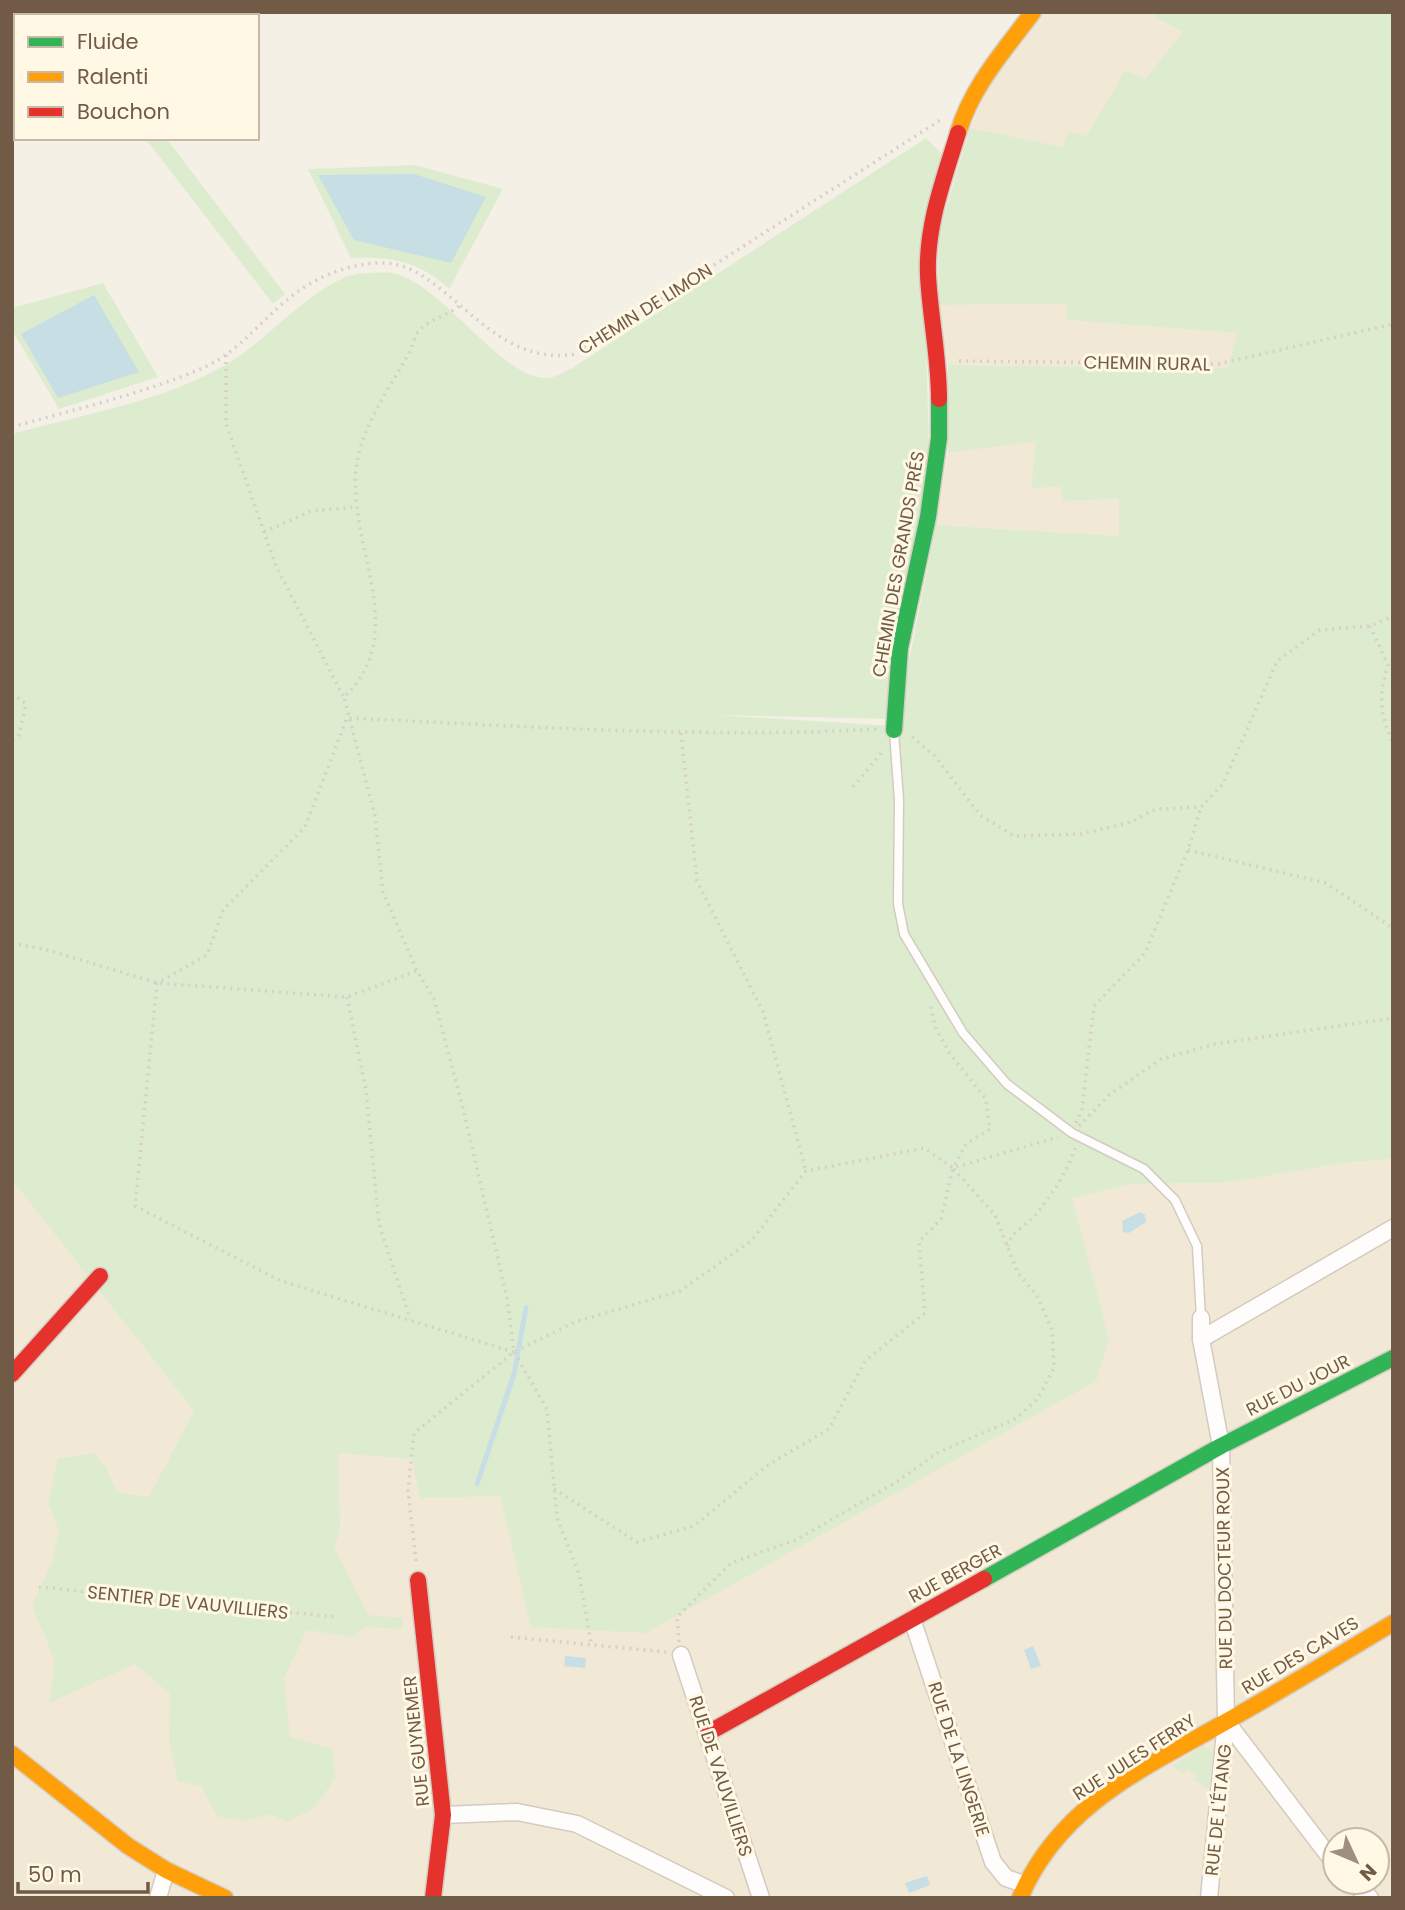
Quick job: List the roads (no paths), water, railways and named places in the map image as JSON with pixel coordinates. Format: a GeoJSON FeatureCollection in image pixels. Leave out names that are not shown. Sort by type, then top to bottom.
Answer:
{"type":"FeatureCollection","features":[{"type":"Feature","properties":{"kind":"street","name":"CHEMIN DES GRANDS PRÉS"},"geometry":{"type":"LineString","coordinates":[[894,732],[900,648],[935,477],[939,438],[939,361],[930,309],[928,246],[931,222],[966,106],[978,85],[1033,12]]}},
{"type":"Feature","properties":{"kind":"street"},"geometry":{"type":"LineString","coordinates":[[1201,1339],[1393,1228]]}},
{"type":"Feature","properties":{"kind":"street"},"geometry":{"type":"LineString","coordinates":[[12,1374],[100,1276]]}},
{"type":"Feature","properties":{"kind":"street","name":"RUE DU DOCTEUR ROUX"},"geometry":{"type":"LineString","coordinates":[[1201,1318],[1201,1339],[1221,1446],[1226,1721]]}},
{"type":"Feature","properties":{"kind":"street","name":"RUE DU JOUR"},"geometry":{"type":"LineString","coordinates":[[1221,1446],[1393,1358]]}},
{"type":"Feature","properties":{"kind":"street","name":"RUE BERGER"},"geometry":{"type":"LineString","coordinates":[[708,1733],[1221,1446]]}},
{"type":"Feature","properties":{"kind":"street","name":"RUE GUYNEMER"},"geometry":{"type":"LineString","coordinates":[[418,1580],[443,1815],[433,1898]]}},
{"type":"Feature","properties":{"kind":"street","name":"RUE DE LA LINGERIE"},"geometry":{"type":"LineString","coordinates":[[912,1619],[993,1862],[1006,1878],[1022,1891]]}},
{"type":"Feature","properties":{"kind":"street","name":"RUE DES CAVES"},"geometry":{"type":"LineString","coordinates":[[1226,1721],[1393,1623]]}},
{"type":"Feature","properties":{"kind":"street","name":"RUE DE VAUVILLIERS"},"geometry":{"type":"LineString","coordinates":[[681,1655],[761,1898]]}},
{"type":"Feature","properties":{"kind":"street"},"geometry":{"type":"LineString","coordinates":[[1226,1721],[1321,1846]]}},
{"type":"Feature","properties":{"kind":"street","name":"RUE JULES FERRY"},"geometry":{"type":"LineString","coordinates":[[1022,1891],[1041,1854],[1070,1823],[1099,1798],[1226,1721]]}},
{"type":"Feature","properties":{"kind":"street","name":"RUE DE L'ÉTANG"},"geometry":{"type":"LineString","coordinates":[[1209,1898],[1226,1721]]}},
{"type":"Feature","properties":{"kind":"street"},"geometry":{"type":"LineString","coordinates":[[12,1755],[119,1839],[166,1870],[225,1898]]}},
{"type":"Feature","properties":{"kind":"street"},"geometry":{"type":"LineString","coordinates":[[443,1815],[517,1812],[577,1824],[726,1898]]}},
{"type":"Feature","properties":{"kind":"street"},"geometry":{"type":"LineString","coordinates":[[158,1898],[166,1870]]}},
{"type":"Feature","properties":{"kind":"lane"},"geometry":{"type":"LineString","coordinates":[[894,732],[899,800],[898,904],[904,934],[963,1033],[1007,1084],[1072,1133],[1143,1169],[1175,1200],[1197,1246],[1201,1318]]}},
{"type":"Feature","properties":{"kind":"water"},"geometry":{"type":"Polygon","coordinates":[[[414,174],[486,197],[451,263],[354,240],[318,175],[414,174]]]}},
{"type":"Feature","properties":{"kind":"water"},"geometry":{"type":"Polygon","coordinates":[[[94,295],[139,372],[58,398],[21,334],[94,295]]]}},
{"type":"Feature","properties":{"kind":"water"},"geometry":{"type":"Polygon","coordinates":[[[1140,1212],[1145,1215],[1146,1222],[1129,1233],[1123,1232],[1122,1221],[1140,1212]]]}},
{"type":"Feature","properties":{"kind":"water"},"geometry":{"type":"Polygon","coordinates":[[[1033,1646],[1041,1666],[1031,1669],[1024,1650],[1033,1646]]]}},
{"type":"Feature","properties":{"kind":"water"},"geometry":{"type":"Polygon","coordinates":[[[565,1656],[586,1658],[585,1668],[564,1666],[565,1656]]]}},
{"type":"Feature","properties":{"kind":"water"},"geometry":{"type":"Polygon","coordinates":[[[927,1876],[930,1885],[909,1893],[905,1883],[927,1876]]]}},
{"type":"Feature","properties":{"kind":"waterway"},"geometry":{"type":"LineString","coordinates":[[477,1484],[514,1374],[526,1308]]}}]}
